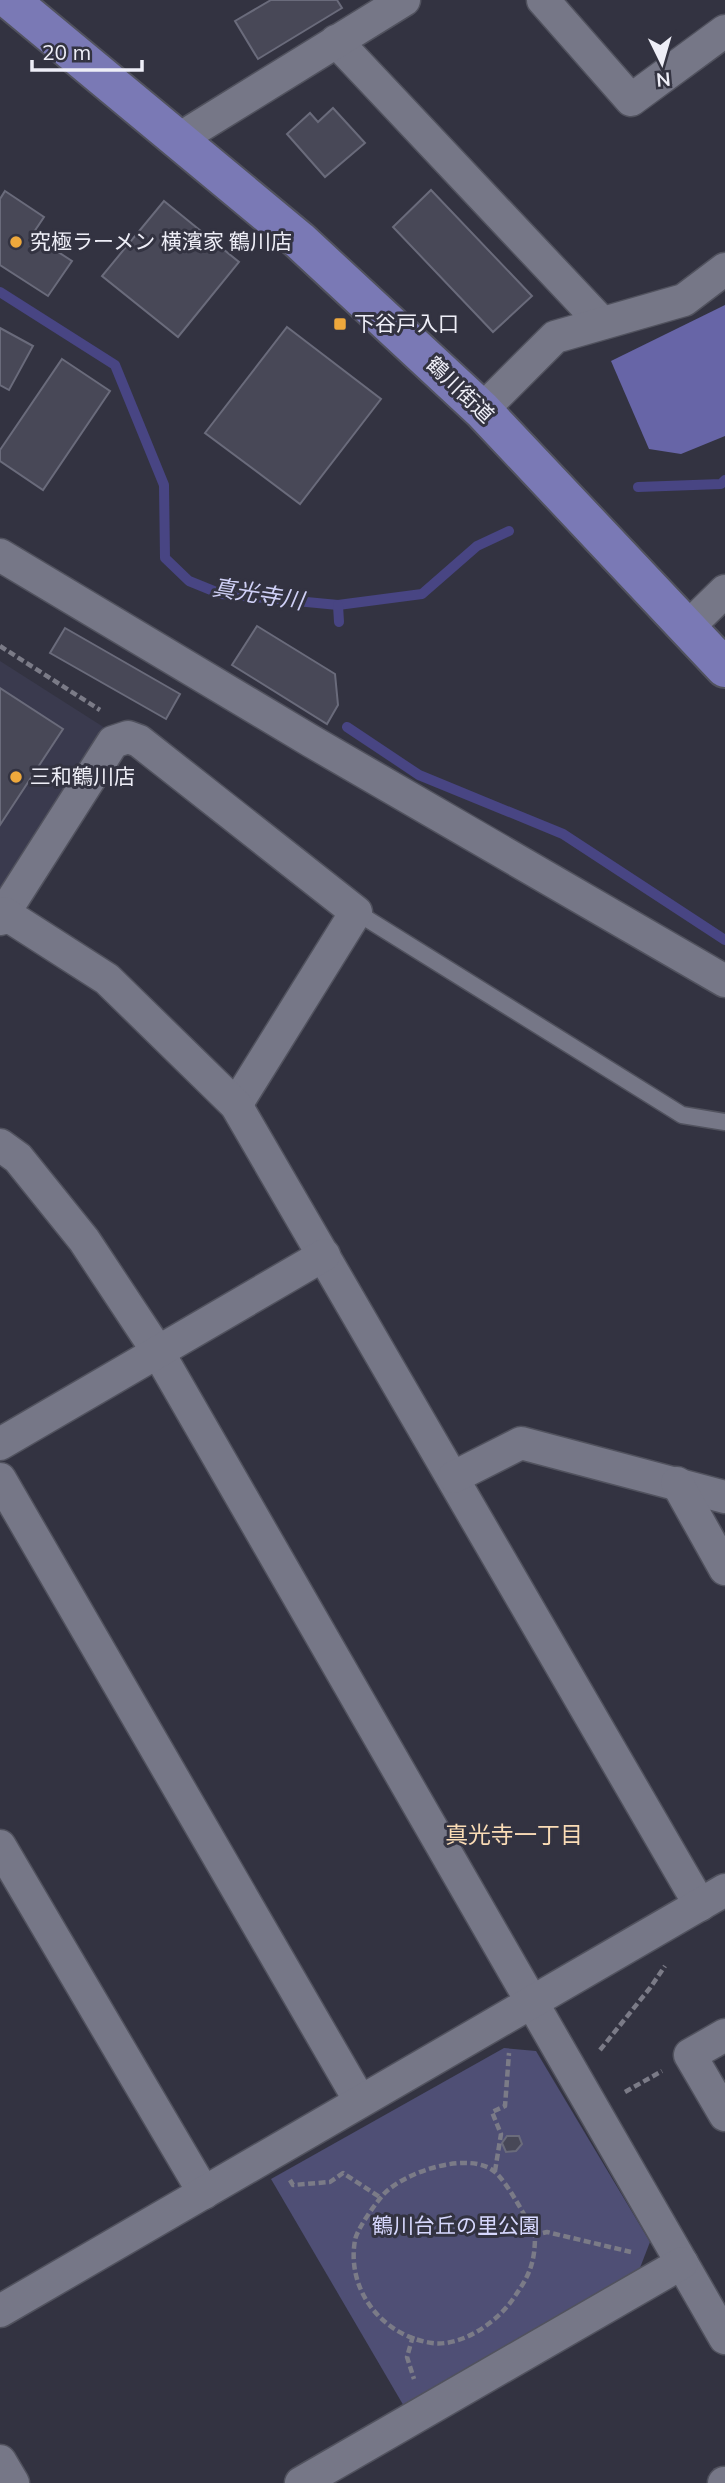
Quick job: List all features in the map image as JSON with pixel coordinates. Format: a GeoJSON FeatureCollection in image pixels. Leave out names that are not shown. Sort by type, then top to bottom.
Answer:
{"type":"FeatureCollection","features":[{"type":"Feature","properties":{"kind":"main road","name":"鶴川街道"},"geometry":{"type":"LineString","coordinates":[[10,0],[299,240],[482,410],[725,668]]}},
{"type":"Feature","properties":{"kind":"street"},"geometry":{"type":"LineString","coordinates":[[179,139],[404,0]]}},
{"type":"Feature","properties":{"kind":"street"},"geometry":{"type":"LineString","coordinates":[[543,0],[631,100],[725,31]]}},
{"type":"Feature","properties":{"kind":"street"},"geometry":{"type":"LineString","coordinates":[[336,41],[602,323]]}},
{"type":"Feature","properties":{"kind":"street"},"geometry":{"type":"LineString","coordinates":[[482,410],[555,337],[684,300],[725,269]]}},
{"type":"Feature","properties":{"kind":"street"},"geometry":{"type":"LineString","coordinates":[[0,555],[312,741],[725,981]]}},
{"type":"Feature","properties":{"kind":"street"},"geometry":{"type":"LineString","coordinates":[[687,628],[725,591]]}},
{"type":"Feature","properties":{"kind":"street"},"geometry":{"type":"LineString","coordinates":[[0,2311],[713,1897],[454,1477],[236,1105],[107,979],[2,916],[113,742],[128,737],[139,741],[356,912],[236,1105]]}},
{"type":"Feature","properties":{"kind":"street"},"geometry":{"type":"LineString","coordinates":[[0,1145],[18,1158],[84,1240],[158,1352],[532,2002],[670,2270],[725,2338]]}},
{"type":"Feature","properties":{"kind":"street"},"geometry":{"type":"LineString","coordinates":[[0,1444],[324,1255]]}},
{"type":"Feature","properties":{"kind":"street"},"geometry":{"type":"LineString","coordinates":[[454,1477],[521,1443],[725,1497]]}},
{"type":"Feature","properties":{"kind":"street"},"geometry":{"type":"LineString","coordinates":[[0,1479],[360,2101]]}},
{"type":"Feature","properties":{"kind":"street"},"geometry":{"type":"LineString","coordinates":[[677,1483],[725,1569]]}},
{"type":"Feature","properties":{"kind":"street"},"geometry":{"type":"LineString","coordinates":[[0,1846],[204,2193]]}},
{"type":"Feature","properties":{"kind":"street"},"geometry":{"type":"LineString","coordinates":[[725,2035],[690,2055],[725,2115]]}},
{"type":"Feature","properties":{"kind":"street"},"geometry":{"type":"LineString","coordinates":[[301,2483],[670,2270]]}},
{"type":"Feature","properties":{"kind":"street"},"geometry":{"type":"LineString","coordinates":[[0,2461],[13,2483]]}},
{"type":"Feature","properties":{"kind":"lane"},"geometry":{"type":"LineString","coordinates":[[356,912],[682,1115],[725,1122]]}},
{"type":"Feature","properties":{"kind":"path"},"geometry":{"type":"LineString","coordinates":[[0,646],[118,722],[128,737]]}},
{"type":"Feature","properties":{"kind":"path"},"geometry":{"type":"LineString","coordinates":[[600,2050],[650,1988]]}},
{"type":"Feature","properties":{"kind":"path"},"geometry":{"type":"LineString","coordinates":[[594,2039],[607,2061]]}},
{"type":"Feature","properties":{"kind":"path"},"geometry":{"type":"LineString","coordinates":[[495,2171],[501,2134],[492,2112],[505,2106],[509,2051],[519,2046]]}},
{"type":"Feature","properties":{"kind":"path"},"geometry":{"type":"LineString","coordinates":[[619,2082],[625,2093],[690,2055]]}},
{"type":"Feature","properties":{"kind":"path"},"geometry":{"type":"LineString","coordinates":[[272,2153],[293,2185],[330,2182],[343,2173],[381,2198]]}},
{"type":"Feature","properties":{"kind":"path"},"geometry":{"type":"LineString","coordinates":[[473,2164],[495,2171],[535,2235],[535,2253],[529,2276],[507,2307],[483,2328],[459,2339],[434,2343],[390,2327],[373,2312],[359,2288],[355,2263],[355,2238],[381,2198],[403,2179],[439,2165],[473,2164]]}},
{"type":"Feature","properties":{"kind":"path"},"geometry":{"type":"LineString","coordinates":[[535,2235],[547,2232],[644,2255],[670,2270]]}},
{"type":"Feature","properties":{"kind":"path"},"geometry":{"type":"LineString","coordinates":[[413,2336],[407,2357],[412,2377],[431,2408]]}},
{"type":"Feature","properties":{"kind":"shaded area"},"geometry":{"type":"Polygon","coordinates":[[[725,305],[725,436],[681,454],[649,449],[611,361],[725,305]]]}},
{"type":"Feature","properties":{"kind":"shaded area"},"geometry":{"type":"Polygon","coordinates":[[[0,661],[105,728],[0,889],[0,661]]]}},
{"type":"Feature","properties":{"kind":"green space","name":"鶴川台丘の里公園"},"geometry":{"type":"Polygon","coordinates":[[[504,2048],[536,2051],[650,2242],[638,2273],[405,2408],[271,2179],[504,2048]]]}},
{"type":"Feature","properties":{"kind":"building"},"geometry":{"type":"Polygon","coordinates":[[[271,0],[337,0],[342,8],[258,59],[235,21],[271,0]]]}},
{"type":"Feature","properties":{"kind":"building"},"geometry":{"type":"Polygon","coordinates":[[[333,108],[365,143],[325,177],[287,134],[310,113],[318,122],[333,108]]]}},
{"type":"Feature","properties":{"kind":"building"},"geometry":{"type":"Polygon","coordinates":[[[431,190],[532,296],[493,332],[393,227],[431,190]]]}},
{"type":"Feature","properties":{"kind":"building"},"geometry":{"type":"Polygon","coordinates":[[[5,191],[44,217],[32,235],[72,261],[48,296],[0,265],[0,199],[5,191]]]}},
{"type":"Feature","properties":{"kind":"building"},"geometry":{"type":"Polygon","coordinates":[[[164,201],[239,262],[178,337],[102,276],[164,201]]]}},
{"type":"Feature","properties":{"kind":"building"},"geometry":{"type":"Polygon","coordinates":[[[287,327],[381,399],[300,504],[205,433],[287,327]]]}},
{"type":"Feature","properties":{"kind":"building"},"geometry":{"type":"Polygon","coordinates":[[[0,328],[33,346],[9,390],[0,385],[0,328]]]}},
{"type":"Feature","properties":{"kind":"building"},"geometry":{"type":"Polygon","coordinates":[[[62,359],[110,391],[43,490],[0,461],[0,450],[62,359]]]}},
{"type":"Feature","properties":{"kind":"building"},"geometry":{"type":"Polygon","coordinates":[[[257,626],[335,674],[338,705],[327,724],[232,665],[257,626]]]}},
{"type":"Feature","properties":{"kind":"building"},"geometry":{"type":"Polygon","coordinates":[[[65,628],[180,694],[166,719],[50,653],[65,628]]]}},
{"type":"Feature","properties":{"kind":"building","name":"三和鶴川店"},"geometry":{"type":"Polygon","coordinates":[[[0,688],[63,729],[0,825],[0,688]]]}},
{"type":"Feature","properties":{"kind":"building"},"geometry":{"type":"Polygon","coordinates":[[[507,2136],[519,2136],[522,2144],[516,2151],[506,2152],[502,2143],[507,2136]]]}},
{"type":"Feature","properties":{"kind":"waterway","name":"真光寺川"},"geometry":{"type":"LineString","coordinates":[[0,292],[115,365],[164,485],[165,558],[189,581],[221,594],[338,605],[422,594],[477,546],[509,531]]}},
{"type":"Feature","properties":{"kind":"waterway","name":"真光寺川"},"geometry":{"type":"LineString","coordinates":[[638,487],[721,484],[725,480]]}},
{"type":"Feature","properties":{"kind":"waterway"},"geometry":{"type":"LineString","coordinates":[[338,605],[339,622]]}},
{"type":"Feature","properties":{"kind":"waterway"},"geometry":{"type":"LineString","coordinates":[[347,727],[419,775],[563,834],[725,940]]}},
{"type":"Feature","properties":{"kind":"place","name":"究極ラーメン 横濱家 鶴川店"},"geometry":{"type":"Point","coordinates":[16,242]}},
{"type":"Feature","properties":{"kind":"place","name":"下谷戸入口"},"geometry":{"type":"Point","coordinates":[340,324]}},
{"type":"Feature","properties":{"kind":"place","name":"三和鶴川店"},"geometry":{"type":"Point","coordinates":[16,777]}},
{"type":"Feature","properties":{"kind":"district","name":"真光寺一丁目"},"geometry":{"type":"Point","coordinates":[514,1835]}}]}
